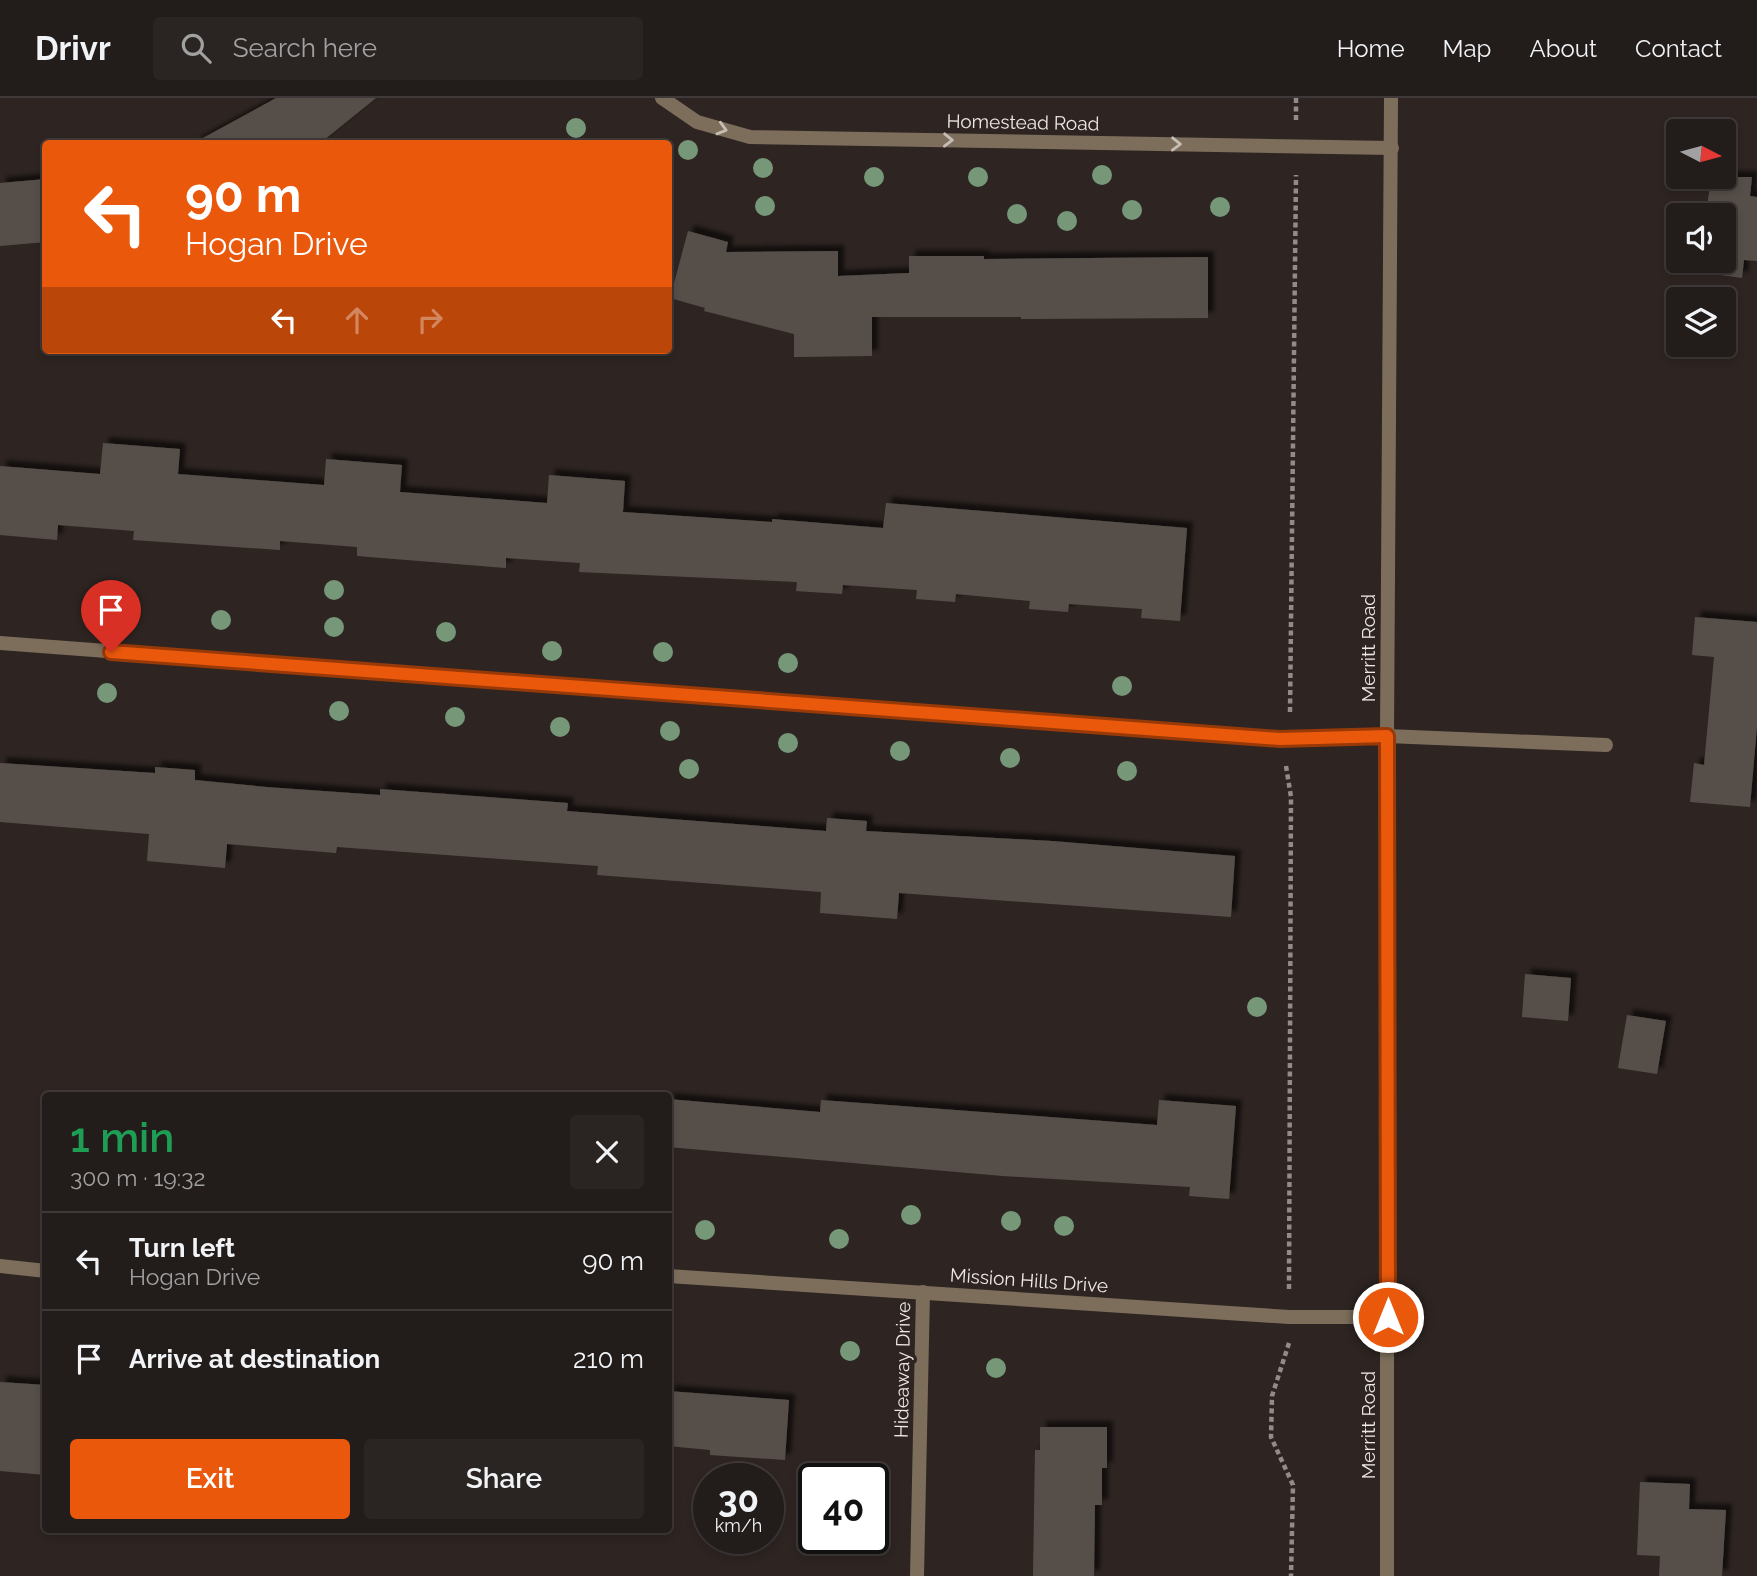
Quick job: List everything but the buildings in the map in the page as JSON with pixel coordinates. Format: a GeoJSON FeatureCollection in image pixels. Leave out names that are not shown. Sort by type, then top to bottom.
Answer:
{"type":"FeatureCollection","features":[{"type":"Feature","properties":{"kind":"street","name":"Homestead Road"},"geometry":{"type":"LineString","coordinates":[[662,98],[697,121],[750,137],[1392,148]]}},
{"type":"Feature","properties":{"kind":"street","name":"Merritt Road"},"geometry":{"type":"LineString","coordinates":[[1387,1576],[1387,736],[1391,98]]}},
{"type":"Feature","properties":{"kind":"street"},"geometry":{"type":"LineString","coordinates":[[0,643],[1280,739],[1387,736],[1606,745]]}},
{"type":"Feature","properties":{"kind":"street"},"geometry":{"type":"LineString","coordinates":[[0,1266],[42,1271]]}},
{"type":"Feature","properties":{"kind":"street","name":"Mission Hills Drive"},"geometry":{"type":"LineString","coordinates":[[672,1276],[1289,1317],[1388,1317]]}},
{"type":"Feature","properties":{"kind":"street","name":"Hideaway Drive"},"geometry":{"type":"LineString","coordinates":[[917,1576],[923,1292]]}},
{"type":"Feature","properties":{"kind":"path"},"geometry":{"type":"LineString","coordinates":[[1290,710],[1296,170]]}},
{"type":"Feature","properties":{"kind":"path"},"geometry":{"type":"LineString","coordinates":[[1286,773],[1291,797],[1289,1287]]}},
{"type":"Feature","properties":{"kind":"path"},"geometry":{"type":"LineString","coordinates":[[1289,1348],[1272,1396],[1271,1437],[1293,1485],[1292,1576]]}},
{"type":"Feature","properties":{"kind":"route"},"geometry":{"type":"LineString","coordinates":[[111,652],[1289,740],[1387,736],[1388,1317]]}}]}
